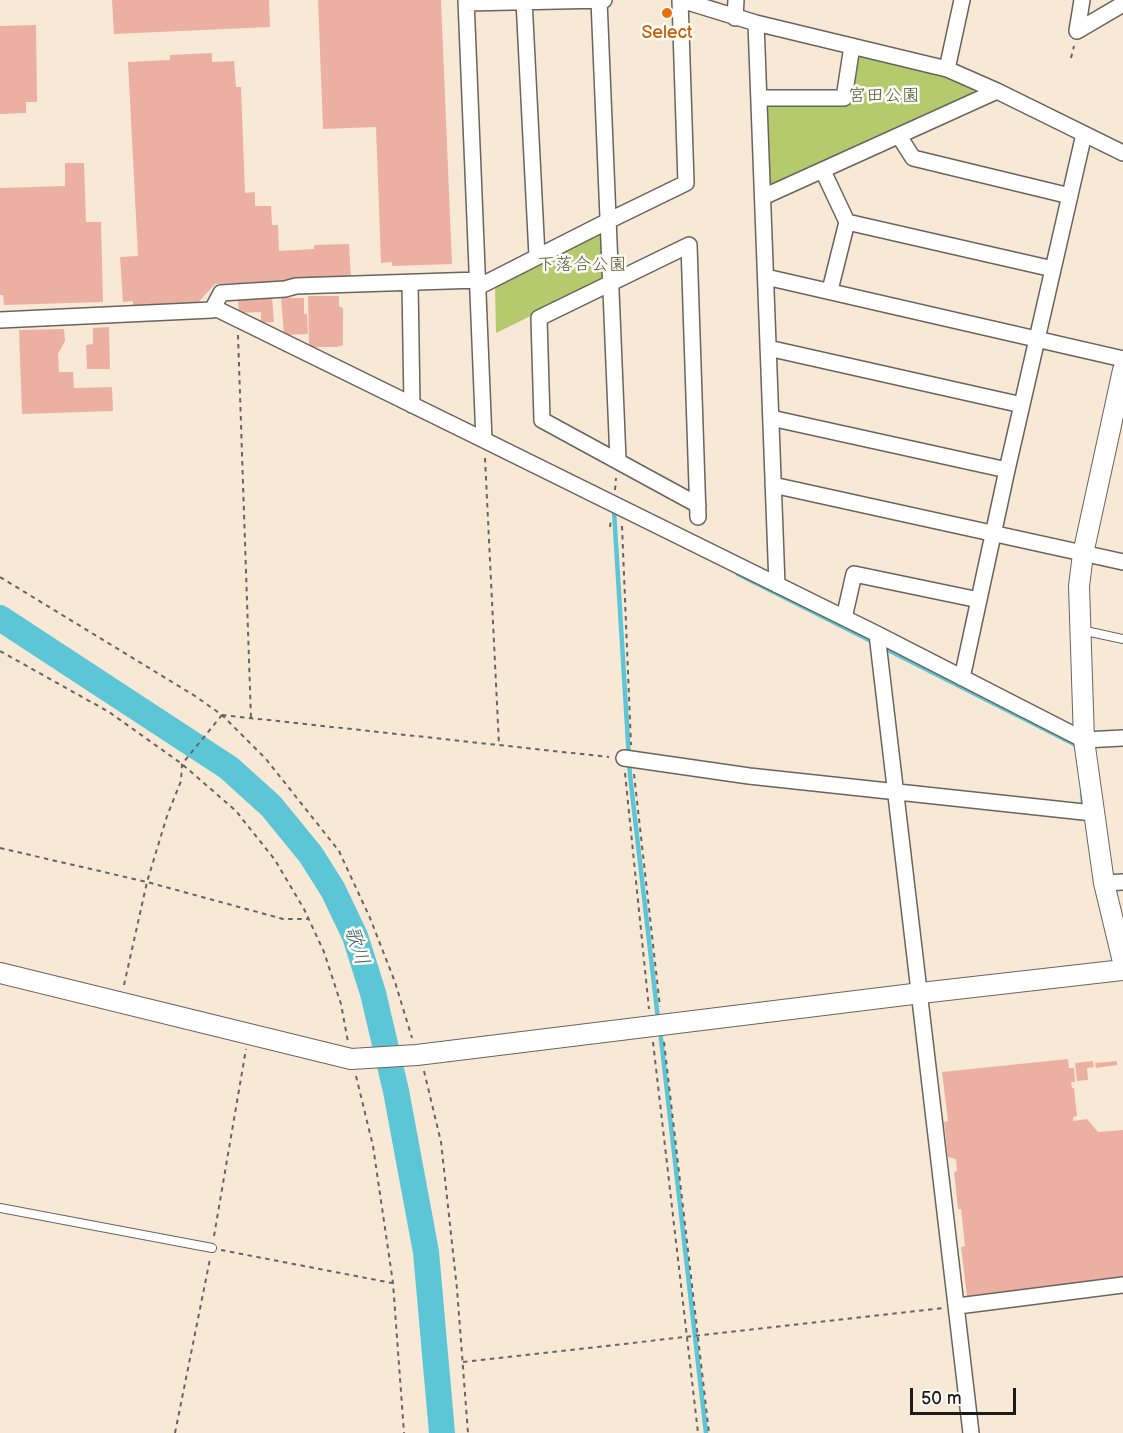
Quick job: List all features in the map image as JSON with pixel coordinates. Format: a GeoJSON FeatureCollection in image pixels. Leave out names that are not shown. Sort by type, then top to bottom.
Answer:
{"type":"FeatureCollection","features":[{"type":"Feature","properties":{"kind":"street"},"geometry":{"type":"LineString","coordinates":[[484,440],[466,1],[601,0],[618,460]]}},
{"type":"Feature","properties":{"kind":"street"},"geometry":{"type":"LineString","coordinates":[[212,310],[221,293],[285,289],[296,286],[478,284],[686,183],[681,0],[735,18],[947,69],[1123,153]]}},
{"type":"Feature","properties":{"kind":"street"},"geometry":{"type":"LineString","coordinates":[[735,18],[736,0]]}},
{"type":"Feature","properties":{"kind":"street"},"geometry":{"type":"LineString","coordinates":[[947,69],[962,0]]}},
{"type":"Feature","properties":{"kind":"street"},"geometry":{"type":"LineString","coordinates":[[1082,0],[1077,31],[1123,4]]}},
{"type":"Feature","properties":{"kind":"street"},"geometry":{"type":"LineString","coordinates":[[524,1],[537,256]]}},
{"type":"Feature","properties":{"kind":"street"},"geometry":{"type":"LineString","coordinates":[[756,23],[777,585]]}},
{"type":"Feature","properties":{"kind":"street"},"geometry":{"type":"LineString","coordinates":[[760,98],[844,98],[852,46]]}},
{"type":"Feature","properties":{"kind":"street"},"geometry":{"type":"LineString","coordinates":[[763,197],[997,91]]}},
{"type":"Feature","properties":{"kind":"street"},"geometry":{"type":"LineString","coordinates":[[962,678],[1006,470],[1084,134]]}},
{"type":"Feature","properties":{"kind":"street"},"geometry":{"type":"LineString","coordinates":[[898,136],[913,158],[1070,196]]}},
{"type":"Feature","properties":{"kind":"street"},"geometry":{"type":"LineString","coordinates":[[823,171],[847,222],[830,290]]}},
{"type":"Feature","properties":{"kind":"street"},"geometry":{"type":"LineString","coordinates":[[847,222],[1053,269]]}},
{"type":"Feature","properties":{"kind":"street"},"geometry":{"type":"LineString","coordinates":[[689,245],[698,511],[618,460],[542,420],[539,318],[611,281],[689,245]]}},
{"type":"Feature","properties":{"kind":"street"},"geometry":{"type":"LineString","coordinates":[[766,277],[1123,359]]}},
{"type":"Feature","properties":{"kind":"street"},"geometry":{"type":"LineString","coordinates":[[410,283],[412,405]]}},
{"type":"Feature","properties":{"kind":"street"},"geometry":{"type":"LineString","coordinates":[[0,320],[217,309],[878,634],[1084,740],[1123,738]]}},
{"type":"Feature","properties":{"kind":"street"},"geometry":{"type":"LineString","coordinates":[[768,348],[1022,405]]}},
{"type":"Feature","properties":{"kind":"street"},"geometry":{"type":"LineString","coordinates":[[1123,370],[1119,407],[1083,554],[1079,586],[1084,740],[1094,813],[1114,883],[1123,962]]}},
{"type":"Feature","properties":{"kind":"street"},"geometry":{"type":"LineString","coordinates":[[771,418],[1006,470]]}},
{"type":"Feature","properties":{"kind":"street"},"geometry":{"type":"LineString","coordinates":[[773,485],[1123,562]]}},
{"type":"Feature","properties":{"kind":"street"},"geometry":{"type":"LineString","coordinates":[[844,618],[854,574],[979,600]]}},
{"type":"Feature","properties":{"kind":"street"},"geometry":{"type":"LineString","coordinates":[[878,634],[971,1433]]}},
{"type":"Feature","properties":{"kind":"street"},"geometry":{"type":"LineString","coordinates":[[628,759],[749,776],[1094,813]]}},
{"type":"Feature","properties":{"kind":"street"},"geometry":{"type":"LineString","coordinates":[[0,973],[355,1059],[412,1055],[1123,970]]}},
{"type":"Feature","properties":{"kind":"street"},"geometry":{"type":"LineString","coordinates":[[958,1306],[1123,1285]]}},
{"type":"Feature","properties":{"kind":"lane"},"geometry":{"type":"LineString","coordinates":[[1080,630],[1123,639]]}},
{"type":"Feature","properties":{"kind":"lane"},"geometry":{"type":"LineString","coordinates":[[0,1208],[212,1248]]}},
{"type":"Feature","properties":{"kind":"path"},"geometry":{"type":"LineString","coordinates":[[238,320],[251,719]]}},
{"type":"Feature","properties":{"kind":"path"},"geometry":{"type":"LineString","coordinates":[[484,440],[499,745]]}},
{"type":"Feature","properties":{"kind":"path"},"geometry":{"type":"LineString","coordinates":[[618,460],[628,759],[698,1433]]}},
{"type":"Feature","properties":{"kind":"path"},"geometry":{"type":"LineString","coordinates":[[0,577],[195,696],[222,715],[266,759],[339,851],[370,918],[395,982],[412,1055],[423,1069],[441,1142],[457,1288],[468,1433]]}},
{"type":"Feature","properties":{"kind":"path"},"geometry":{"type":"LineString","coordinates":[[0,651],[109,712],[182,764],[236,811],[275,860],[309,920],[324,952],[341,1004],[373,1146],[393,1283],[404,1433]]}},
{"type":"Feature","properties":{"kind":"path"},"geometry":{"type":"LineString","coordinates":[[222,715],[628,759]]}},
{"type":"Feature","properties":{"kind":"path"},"geometry":{"type":"LineString","coordinates":[[120,1003],[147,882],[167,816],[181,781],[182,764],[222,715]]}},
{"type":"Feature","properties":{"kind":"path"},"geometry":{"type":"LineString","coordinates":[[628,759],[656,1025],[709,1433]]}},
{"type":"Feature","properties":{"kind":"path"},"geometry":{"type":"LineString","coordinates":[[0,848],[147,882],[283,920],[309,920]]}},
{"type":"Feature","properties":{"kind":"path"},"geometry":{"type":"LineString","coordinates":[[174,1433],[212,1248],[248,1034]]}},
{"type":"Feature","properties":{"kind":"path"},"geometry":{"type":"LineString","coordinates":[[212,1248],[393,1283]]}},
{"type":"Feature","properties":{"kind":"path"},"geometry":{"type":"LineString","coordinates":[[463,1362],[958,1306]]}},
{"type":"Feature","properties":{"kind":"green space","name":"宮田公園"},"geometry":{"type":"Polygon","coordinates":[[[855,51],[944,72],[973,85],[973,93],[774,188],[767,183],[763,104],[846,101],[855,51]]]}},
{"type":"Feature","properties":{"kind":"green space","name":"下落合公園"},"geometry":{"type":"Polygon","coordinates":[[[602,229],[606,279],[496,333],[495,285],[602,229]]]}},
{"type":"Feature","properties":{"kind":"building"},"geometry":{"type":"Polygon","coordinates":[[[112,0],[269,0],[270,27],[114,34],[112,0]]]}},
{"type":"Feature","properties":{"kind":"building"},"geometry":{"type":"Polygon","coordinates":[[[318,0],[441,0],[452,264],[392,266],[392,262],[381,263],[376,127],[323,129],[318,0]]]}},
{"type":"Feature","properties":{"kind":"building"},"geometry":{"type":"Polygon","coordinates":[[[36,25],[37,102],[26,102],[26,113],[0,114],[0,26],[36,25]]]}},
{"type":"Feature","properties":{"kind":"building"},"geometry":{"type":"Polygon","coordinates":[[[212,53],[212,62],[234,61],[236,87],[241,87],[245,193],[255,192],[255,206],[271,206],[272,225],[278,225],[279,251],[314,249],[314,245],[349,244],[351,279],[215,284],[195,306],[133,309],[133,301],[123,302],[120,257],[138,256],[128,62],[170,60],[170,55],[212,53]]]}},
{"type":"Feature","properties":{"kind":"building"},"geometry":{"type":"Polygon","coordinates":[[[65,163],[84,163],[86,222],[101,222],[103,302],[4,305],[3,295],[0,295],[0,188],[65,186],[65,163]]]}},
{"type":"Feature","properties":{"kind":"building"},"geometry":{"type":"Polygon","coordinates":[[[308,296],[339,296],[339,306],[343,308],[343,345],[309,347],[308,296]]]}},
{"type":"Feature","properties":{"kind":"building"},"geometry":{"type":"Polygon","coordinates":[[[272,297],[274,322],[261,323],[261,312],[239,313],[238,299],[272,297]]]}},
{"type":"Feature","properties":{"kind":"building"},"geometry":{"type":"Polygon","coordinates":[[[281,298],[304,298],[308,334],[284,335],[281,298]]]}},
{"type":"Feature","properties":{"kind":"building"},"geometry":{"type":"Polygon","coordinates":[[[109,327],[110,369],[87,369],[86,345],[93,344],[93,328],[109,327]]]}},
{"type":"Feature","properties":{"kind":"building"},"geometry":{"type":"Polygon","coordinates":[[[64,329],[65,341],[58,354],[59,372],[73,372],[74,388],[112,387],[113,411],[22,414],[19,330],[64,329]]]}},
{"type":"Feature","properties":{"kind":"building"},"geometry":{"type":"Polygon","coordinates":[[[1068,1059],[1069,1068],[1074,1068],[1075,1082],[1071,1082],[1074,1088],[1077,1116],[1073,1117],[1073,1121],[1087,1119],[1098,1132],[1123,1130],[1123,1277],[967,1296],[961,1247],[965,1246],[954,1172],[957,1171],[956,1159],[948,1157],[944,1122],[948,1121],[942,1072],[1068,1059]]]}},
{"type":"Feature","properties":{"kind":"building"},"geometry":{"type":"Polygon","coordinates":[[[1093,1061],[1094,1067],[1087,1068],[1088,1080],[1077,1081],[1075,1063],[1093,1061]]]}},
{"type":"Feature","properties":{"kind":"building"},"geometry":{"type":"Polygon","coordinates":[[[1117,1061],[1117,1065],[1096,1068],[1095,1063],[1117,1061]]]}},
{"type":"Feature","properties":{"kind":"waterway"},"geometry":{"type":"LineString","coordinates":[[614,511],[630,775],[658,1019]]}},
{"type":"Feature","properties":{"kind":"waterway"},"geometry":{"type":"LineString","coordinates":[[738,574],[875,643]]}},
{"type":"Feature","properties":{"kind":"waterway","name":"歌川"},"geometry":{"type":"LineString","coordinates":[[0,618],[229,768],[271,806],[311,855],[333,890],[355,936],[373,993],[396,1091],[426,1252],[442,1433]]}},
{"type":"Feature","properties":{"kind":"waterway"},"geometry":{"type":"LineString","coordinates":[[882,647],[1076,745],[1076,748]]}},
{"type":"Feature","properties":{"kind":"waterway"},"geometry":{"type":"LineString","coordinates":[[1082,792],[1083,804]]}},
{"type":"Feature","properties":{"kind":"waterway"},"geometry":{"type":"LineString","coordinates":[[660,1030],[706,1433]]}},
{"type":"Feature","properties":{"kind":"place","name":"Select"},"geometry":{"type":"Point","coordinates":[667,13]}}]}
